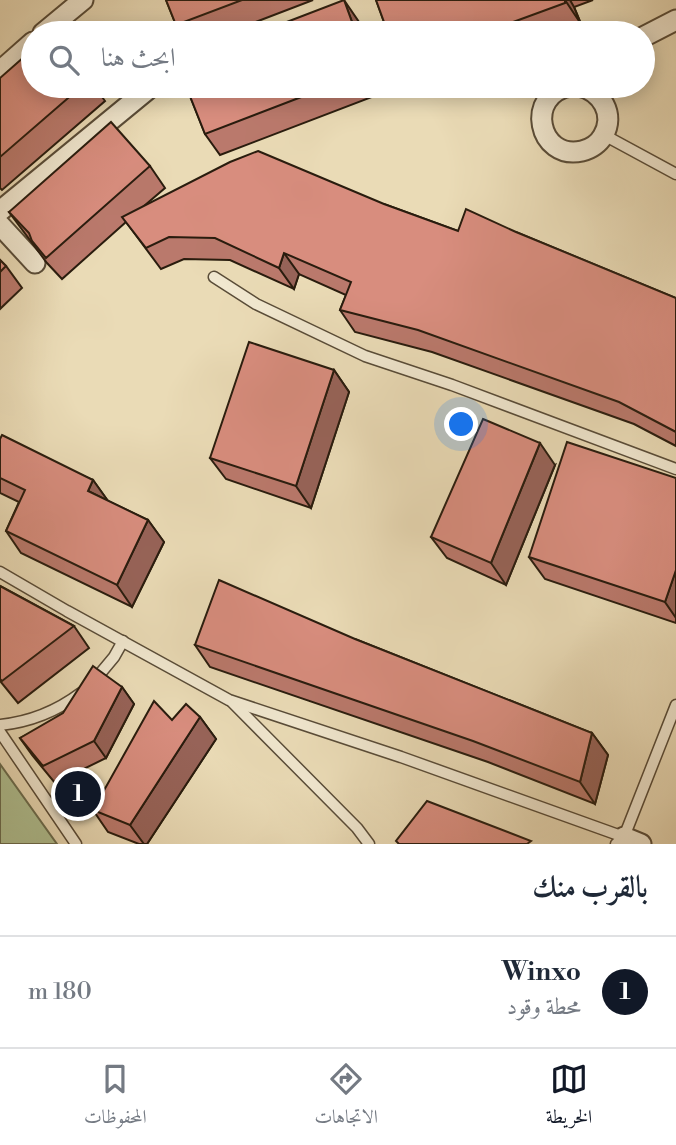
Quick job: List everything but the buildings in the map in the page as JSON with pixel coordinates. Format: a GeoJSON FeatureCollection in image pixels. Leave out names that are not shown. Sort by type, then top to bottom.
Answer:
{"type":"FeatureCollection","features":[{"type":"Feature","properties":{"kind":"street"},"geometry":{"type":"LineString","coordinates":[[58,21],[83,0]]}},
{"type":"Feature","properties":{"kind":"street"},"geometry":{"type":"LineString","coordinates":[[655,31],[676,20]]}},
{"type":"Feature","properties":{"kind":"street"},"geometry":{"type":"LineString","coordinates":[[0,71],[21,53]]}},
{"type":"Feature","properties":{"kind":"street"},"geometry":{"type":"LineString","coordinates":[[0,211],[137,98]]}},
{"type":"Feature","properties":{"kind":"street"},"geometry":{"type":"LineString","coordinates":[[549,98],[541,121],[547,139],[563,150],[581,152],[590,149],[604,135],[608,117],[600,98]]}},
{"type":"Feature","properties":{"kind":"street"},"geometry":{"type":"LineString","coordinates":[[0,225],[35,263]]}},
{"type":"Feature","properties":{"kind":"lane"},"geometry":{"type":"LineString","coordinates":[[604,135],[676,174]]}},
{"type":"Feature","properties":{"kind":"lane"},"geometry":{"type":"LineString","coordinates":[[214,277],[256,304],[365,356],[452,385],[676,469]]}},
{"type":"Feature","properties":{"kind":"lane"},"geometry":{"type":"LineString","coordinates":[[0,572],[229,700],[401,757],[627,842],[676,705]]}},
{"type":"Feature","properties":{"kind":"lane"},"geometry":{"type":"LineString","coordinates":[[0,725],[47,713],[78,695],[103,671],[122,641]]}},
{"type":"Feature","properties":{"kind":"lane"},"geometry":{"type":"LineString","coordinates":[[229,700],[358,828],[369,844]]}},
{"type":"Feature","properties":{"kind":"lane"},"geometry":{"type":"LineString","coordinates":[[0,732],[76,844]]}},
{"type":"Feature","properties":{"kind":"green space"},"geometry":{"type":"Polygon","coordinates":[[[0,764],[57,844],[0,844],[0,764]]]}},
{"type":"Feature","properties":{"kind":"place","name":"Winxo"},"geometry":{"type":"Point","coordinates":[78,794]}}]}
